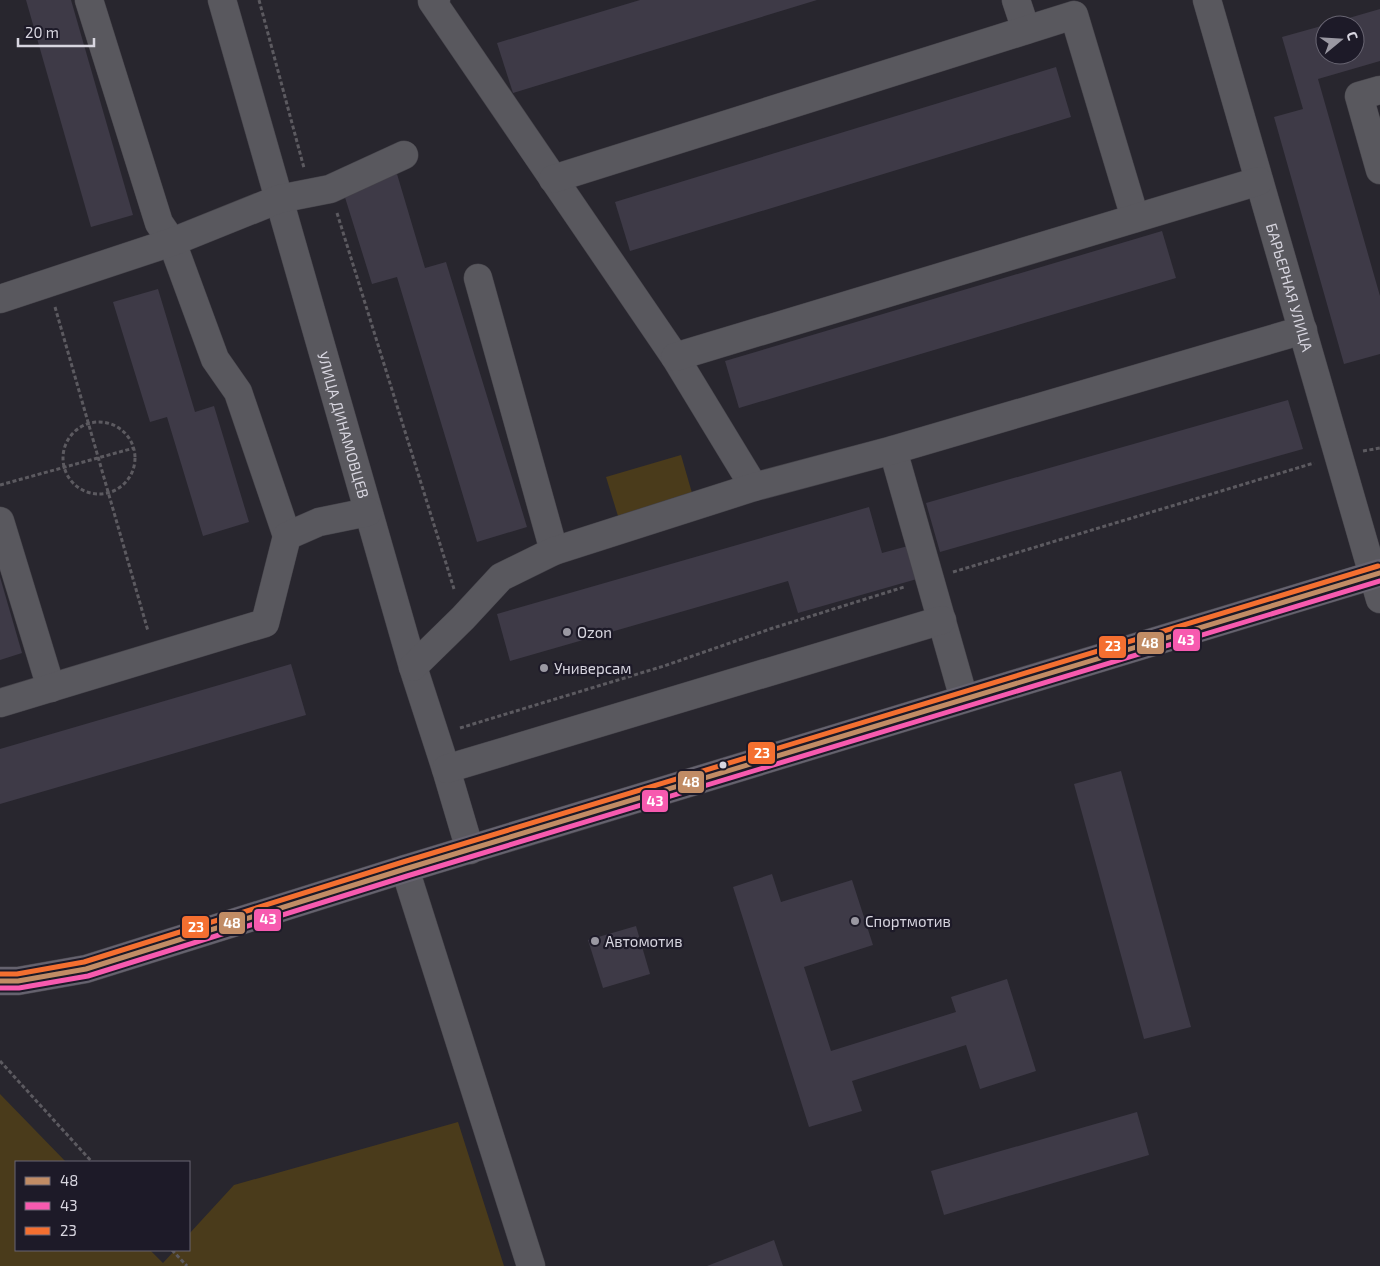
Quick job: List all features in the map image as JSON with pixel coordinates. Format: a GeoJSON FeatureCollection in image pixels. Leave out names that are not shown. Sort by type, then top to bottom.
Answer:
{"type":"FeatureCollection","features":[{"type":"Feature","properties":{"kind":"highway"},"geometry":{"type":"LineString","coordinates":[[0,981],[18,981],[86,969],[405,869],[964,699],[1378,582]]}},
{"type":"Feature","properties":{"kind":"street"},"geometry":{"type":"LineString","coordinates":[[0,703],[265,623],[287,536],[238,392],[215,359],[172,242],[159,223],[89,0]]}},
{"type":"Feature","properties":{"kind":"street","name":"УЛИЦА ДИНАМОВЦЕВ"},"geometry":{"type":"LineString","coordinates":[[222,0],[412,667],[446,769],[470,850]]}},
{"type":"Feature","properties":{"kind":"street"},"geometry":{"type":"LineString","coordinates":[[436,0],[432,1],[675,357],[754,487]]}},
{"type":"Feature","properties":{"kind":"street"},"geometry":{"type":"LineString","coordinates":[[1016,0],[1026,30]]}},
{"type":"Feature","properties":{"kind":"street","name":"БАРЬЕРНАЯ УЛИЦА"},"geometry":{"type":"LineString","coordinates":[[1207,0],[1378,582]]}},
{"type":"Feature","properties":{"kind":"street"},"geometry":{"type":"LineString","coordinates":[[553,179],[1074,15],[1135,218]]}},
{"type":"Feature","properties":{"kind":"street"},"geometry":{"type":"LineString","coordinates":[[1380,90],[1359,96],[1380,170]]}},
{"type":"Feature","properties":{"kind":"street"},"geometry":{"type":"LineString","coordinates":[[0,299],[172,242],[280,199],[320,191],[404,155]]}},
{"type":"Feature","properties":{"kind":"street"},"geometry":{"type":"LineString","coordinates":[[675,357],[1259,181]]}},
{"type":"Feature","properties":{"kind":"street"},"geometry":{"type":"LineString","coordinates":[[478,278],[554,551]]}},
{"type":"Feature","properties":{"kind":"street"},"geometry":{"type":"LineString","coordinates":[[412,667],[463,618],[501,577],[554,551],[754,487],[893,450],[1303,330]]}},
{"type":"Feature","properties":{"kind":"street"},"geometry":{"type":"LineString","coordinates":[[893,450],[964,699]]}},
{"type":"Feature","properties":{"kind":"street"},"geometry":{"type":"LineString","coordinates":[[287,536],[319,522],[368,512]]}},
{"type":"Feature","properties":{"kind":"street"},"geometry":{"type":"LineString","coordinates":[[0,520],[51,688]]}},
{"type":"Feature","properties":{"kind":"street"},"geometry":{"type":"LineString","coordinates":[[446,769],[942,620]]}},
{"type":"Feature","properties":{"kind":"street"},"geometry":{"type":"LineString","coordinates":[[405,869],[531,1266]]}},
{"type":"Feature","properties":{"kind":"path"},"geometry":{"type":"LineString","coordinates":[[259,0],[320,191],[463,618]]}},
{"type":"Feature","properties":{"kind":"path"},"geometry":{"type":"LineString","coordinates":[[48,283],[155,656]]}},
{"type":"Feature","properties":{"kind":"path"},"geometry":{"type":"LineString","coordinates":[[98,422],[116,426],[130,439],[134,448],[135,467],[131,476],[117,490],[108,494],[90,494],[81,490],[68,477],[64,468],[63,459],[67,441],[80,427],[88,424],[98,422]]}},
{"type":"Feature","properties":{"kind":"path"},"geometry":{"type":"LineString","coordinates":[[0,485],[134,448]]}},
{"type":"Feature","properties":{"kind":"path"},"geometry":{"type":"LineString","coordinates":[[0,1061],[91,1161]]}},
{"type":"Feature","properties":{"kind":"path"},"geometry":{"type":"LineString","coordinates":[[173,1251],[187,1266]]}},
{"type":"Feature","properties":{"kind":"shaded area"},"geometry":{"type":"Polygon","coordinates":[[[681,455],[692,493],[618,516],[606,477],[681,455]]]}},
{"type":"Feature","properties":{"kind":"shaded area"},"geometry":{"type":"Polygon","coordinates":[[[0,1094],[65,1161],[15,1161],[15,1251],[151,1251],[163,1263],[174,1251],[190,1251],[190,1233],[234,1185],[458,1122],[504,1266],[0,1266],[0,1094]]]}},
{"type":"Feature","properties":{"kind":"building"},"geometry":{"type":"Polygon","coordinates":[[[26,0],[71,0],[133,215],[91,227],[26,0]]]}},
{"type":"Feature","properties":{"kind":"building"},"geometry":{"type":"Polygon","coordinates":[[[640,0],[817,0],[513,93],[497,43],[640,0]]]}},
{"type":"Feature","properties":{"kind":"building"},"geometry":{"type":"Polygon","coordinates":[[[1380,9],[1380,61],[1318,79],[1380,296],[1380,354],[1344,364],[1274,117],[1303,109],[1282,37],[1315,28],[1315,65],[1365,65],[1365,15],[1359,15],[1380,9]]]}},
{"type":"Feature","properties":{"kind":"building"},"geometry":{"type":"Polygon","coordinates":[[[1056,67],[1071,117],[630,251],[615,202],[1056,67]]]}},
{"type":"Feature","properties":{"kind":"building"},"geometry":{"type":"Polygon","coordinates":[[[397,174],[425,268],[446,262],[527,527],[477,542],[397,277],[372,284],[343,191],[397,174]]]}},
{"type":"Feature","properties":{"kind":"building"},"geometry":{"type":"Polygon","coordinates":[[[1162,231],[1176,278],[739,408],[725,361],[1162,231]]]}},
{"type":"Feature","properties":{"kind":"building"},"geometry":{"type":"Polygon","coordinates":[[[158,289],[195,412],[214,406],[249,522],[203,536],[167,417],[150,422],[113,302],[158,289]]]}},
{"type":"Feature","properties":{"kind":"building"},"geometry":{"type":"Polygon","coordinates":[[[1288,400],[1303,449],[940,552],[926,503],[1288,400]]]}},
{"type":"Feature","properties":{"kind":"building"},"geometry":{"type":"Polygon","coordinates":[[[869,507],[882,553],[908,546],[917,579],[798,613],[788,581],[510,661],[497,614],[869,507]]]}},
{"type":"Feature","properties":{"kind":"building"},"geometry":{"type":"Polygon","coordinates":[[[0,577],[22,653],[0,660],[0,577]]]}},
{"type":"Feature","properties":{"kind":"building"},"geometry":{"type":"Polygon","coordinates":[[[291,664],[306,715],[0,804],[0,749],[291,664]]]}},
{"type":"Feature","properties":{"kind":"building"},"geometry":{"type":"Polygon","coordinates":[[[1121,771],[1191,1027],[1144,1039],[1074,784],[1121,771]]]}},
{"type":"Feature","properties":{"kind":"building"},"geometry":{"type":"Polygon","coordinates":[[[772,874],[781,902],[852,880],[873,945],[804,967],[831,1051],[956,1012],[951,997],[1007,979],[1036,1071],[980,1089],[966,1045],[852,1081],[862,1111],[809,1127],[733,887],[772,874]]]}},
{"type":"Feature","properties":{"kind":"building"},"geometry":{"type":"Polygon","coordinates":[[[636,926],[650,974],[603,988],[588,940],[636,926]]]}},
{"type":"Feature","properties":{"kind":"building"},"geometry":{"type":"Polygon","coordinates":[[[1137,1112],[1149,1155],[944,1215],[931,1171],[1137,1112]]]}},
{"type":"Feature","properties":{"kind":"building"},"geometry":{"type":"Polygon","coordinates":[[[774,1240],[783,1266],[707,1266],[774,1240]]]}},
{"type":"Feature","properties":{"kind":"transit line","name":"23"},"geometry":{"type":"LineString","coordinates":[[0,974],[17,974],[84,962],[403,862],[1378,566]]}},
{"type":"Feature","properties":{"kind":"transit line","name":"48"},"geometry":{"type":"LineString","coordinates":[[0,981],[18,981],[86,969],[405,869],[1380,573]]}},
{"type":"Feature","properties":{"kind":"transit line","name":"43"},"geometry":{"type":"LineString","coordinates":[[0,988],[19,988],[88,976],[407,876],[1380,581]]}},
{"type":"Feature","properties":{"kind":"place","name":"Ozon"},"geometry":{"type":"Point","coordinates":[567,632]}},
{"type":"Feature","properties":{"kind":"place","name":"Универсам"},"geometry":{"type":"Point","coordinates":[544,668]}},
{"type":"Feature","properties":{"kind":"place","name":"Спортмотив"},"geometry":{"type":"Point","coordinates":[855,921]}},
{"type":"Feature","properties":{"kind":"place","name":"Автомотив"},"geometry":{"type":"Point","coordinates":[595,941]}}]}
